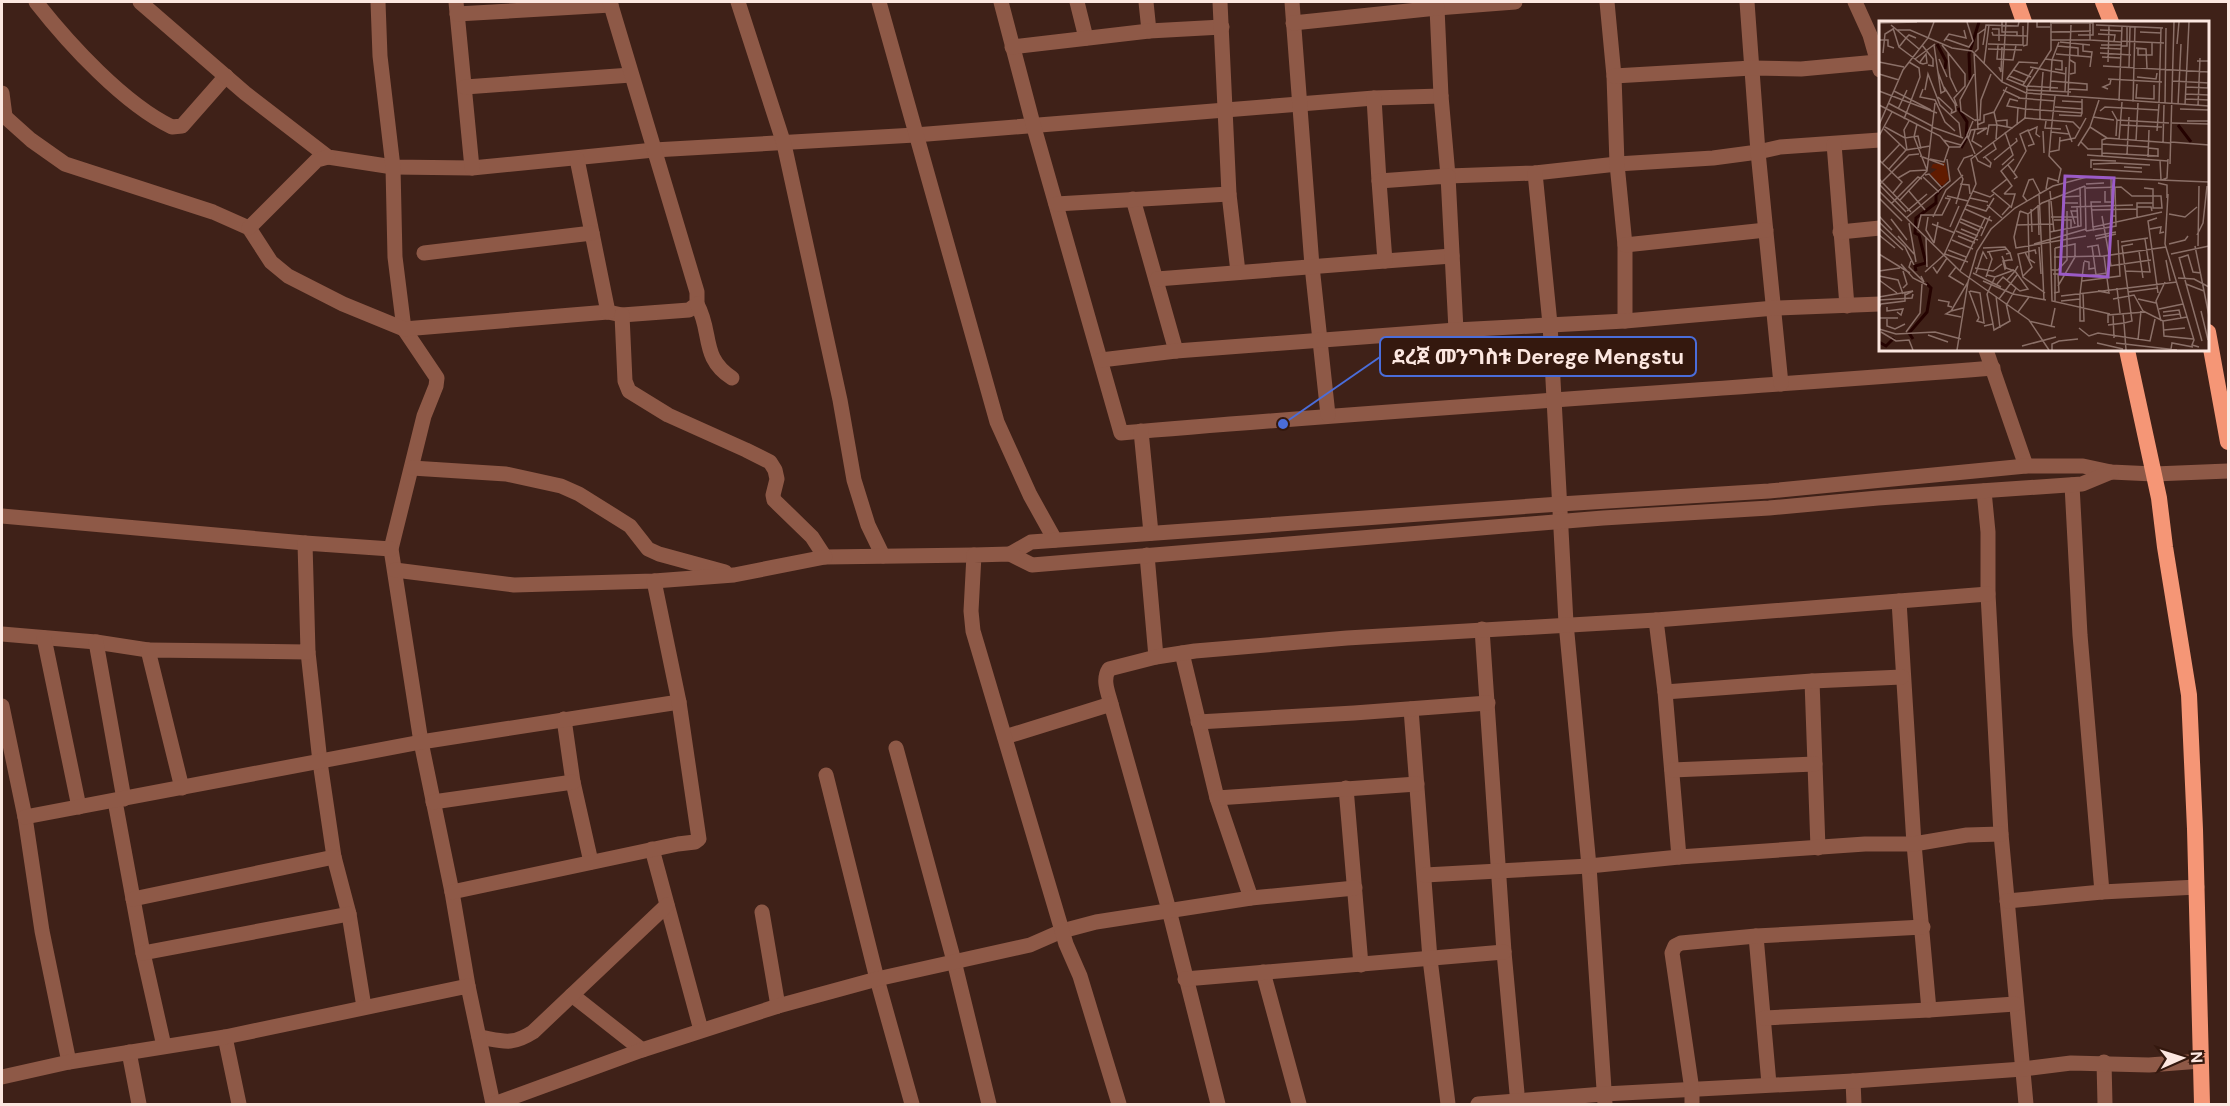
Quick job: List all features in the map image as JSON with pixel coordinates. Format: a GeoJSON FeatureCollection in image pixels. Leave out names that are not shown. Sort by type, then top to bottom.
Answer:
{"type":"FeatureCollection","features":[{"type":"Feature","properties":{"kind":"highway"},"geometry":{"type":"LineString","coordinates":[[2017,2],[2024,21]]}},
{"type":"Feature","properties":{"kind":"highway"},"geometry":{"type":"LineString","coordinates":[[2103,2],[2111,21]]}},
{"type":"Feature","properties":{"kind":"highway"},"geometry":{"type":"LineString","coordinates":[[2209,337],[2229,442]]}},
{"type":"Feature","properties":{"kind":"highway"},"geometry":{"type":"LineString","coordinates":[[2127,351],[2154,474],[2188,695],[2197,887],[2202,1104]]}},
{"type":"Feature","properties":{"kind":"street"},"geometry":{"type":"LineString","coordinates":[[36,2],[62,35],[133,102],[172,127],[182,126],[226,76]]}},
{"type":"Feature","properties":{"kind":"street"},"geometry":{"type":"LineString","coordinates":[[140,2],[226,76],[328,157]]}},
{"type":"Feature","properties":{"kind":"street"},"geometry":{"type":"LineString","coordinates":[[378,2],[380,56],[393,167],[394,257],[404,329],[437,378],[424,416],[391,549],[421,742],[493,1104],[642,1050],[778,1006],[877,979],[1030,945],[1062,931],[1096,922],[1251,898],[1355,888]]}},
{"type":"Feature","properties":{"kind":"street"},"geometry":{"type":"LineString","coordinates":[[738,2],[784,144],[840,400],[854,480],[868,525],[883,556]]}},
{"type":"Feature","properties":{"kind":"street"},"geometry":{"type":"LineString","coordinates":[[879,2],[997,422],[1030,495],[1055,540]]}},
{"type":"Feature","properties":{"kind":"street"},"geometry":{"type":"LineString","coordinates":[[1002,2],[1033,124],[1121,433],[1993,368]]}},
{"type":"Feature","properties":{"kind":"street"},"geometry":{"type":"LineString","coordinates":[[1077,2],[1086,38]]}},
{"type":"Feature","properties":{"kind":"street"},"geometry":{"type":"LineString","coordinates":[[1146,2],[1149,32]]}},
{"type":"Feature","properties":{"kind":"street"},"geometry":{"type":"LineString","coordinates":[[1220,2],[1229,194],[1238,272]]}},
{"type":"Feature","properties":{"kind":"street"},"geometry":{"type":"LineString","coordinates":[[1292,2],[1312,266],[1328,416]]}},
{"type":"Feature","properties":{"kind":"street"},"geometry":{"type":"LineString","coordinates":[[1293,23],[1436,4],[1515,2]]}},
{"type":"Feature","properties":{"kind":"street"},"geometry":{"type":"LineString","coordinates":[[1607,2],[1614,76],[1617,164],[1625,245],[1625,321]]}},
{"type":"Feature","properties":{"kind":"street"},"geometry":{"type":"LineString","coordinates":[[1747,2],[1758,153],[1781,384]]}},
{"type":"Feature","properties":{"kind":"street"},"geometry":{"type":"LineString","coordinates":[[1614,76],[1752,68],[1879,66],[1870,35],[1855,2]]}},
{"type":"Feature","properties":{"kind":"street"},"geometry":{"type":"LineString","coordinates":[[472,168],[457,8],[610,3],[697,292],[697,304],[707,330],[709,351],[721,370],[732,378]]}},
{"type":"Feature","properties":{"kind":"street"},"geometry":{"type":"LineString","coordinates":[[1436,4],[1456,330]]}},
{"type":"Feature","properties":{"kind":"street"},"geometry":{"type":"LineString","coordinates":[[1012,47],[1086,38],[1222,27]]}},
{"type":"Feature","properties":{"kind":"street"},"geometry":{"type":"LineString","coordinates":[[465,87],[630,75]]}},
{"type":"Feature","properties":{"kind":"street"},"geometry":{"type":"LineString","coordinates":[[2,93],[3,115],[31,140],[65,164],[213,212],[249,228],[271,262],[288,276],[343,304],[404,329],[615,313],[689,310],[697,304]]}},
{"type":"Feature","properties":{"kind":"street"},"geometry":{"type":"LineString","coordinates":[[249,228],[317,160],[328,157],[393,167],[472,168],[654,150],[784,144],[1374,98],[1441,96]]}},
{"type":"Feature","properties":{"kind":"street"},"geometry":{"type":"LineString","coordinates":[[1374,98],[1385,261]]}},
{"type":"Feature","properties":{"kind":"street"},"geometry":{"type":"LineString","coordinates":[[1379,181],[1535,173],[1758,153],[1780,147],[1879,140]]}},
{"type":"Feature","properties":{"kind":"street"},"geometry":{"type":"LineString","coordinates":[[1834,144],[1847,306]]}},
{"type":"Feature","properties":{"kind":"street"},"geometry":{"type":"LineString","coordinates":[[577,159],[592,233],[615,313],[625,381],[630,391],[668,416],[770,462],[776,470],[777,479],[774,500],[812,537],[825,557]]}},
{"type":"Feature","properties":{"kind":"street"},"geometry":{"type":"LineString","coordinates":[[1535,173],[1550,324],[1566,623],[1588,866],[1604,1099]]}},
{"type":"Feature","properties":{"kind":"street"},"geometry":{"type":"LineString","coordinates":[[1056,204],[1229,194]]}},
{"type":"Feature","properties":{"kind":"street"},"geometry":{"type":"LineString","coordinates":[[1133,199],[1176,351]]}},
{"type":"Feature","properties":{"kind":"street"},"geometry":{"type":"LineString","coordinates":[[1840,232],[1879,228]]}},
{"type":"Feature","properties":{"kind":"street"},"geometry":{"type":"LineString","coordinates":[[1625,245],[1766,230]]}},
{"type":"Feature","properties":{"kind":"street"},"geometry":{"type":"LineString","coordinates":[[424,253],[592,233]]}},
{"type":"Feature","properties":{"kind":"street"},"geometry":{"type":"LineString","coordinates":[[1157,279],[1452,256]]}},
{"type":"Feature","properties":{"kind":"street"},"geometry":{"type":"LineString","coordinates":[[1101,360],[1176,351],[1456,330],[1625,321],[1775,308],[1879,304]]}},
{"type":"Feature","properties":{"kind":"street"},"geometry":{"type":"LineString","coordinates":[[1986,351],[2026,466]]}},
{"type":"Feature","properties":{"kind":"street"},"geometry":{"type":"LineString","coordinates":[[1140,431],[1151,533]]}},
{"type":"Feature","properties":{"kind":"street"},"geometry":{"type":"LineString","coordinates":[[1010,554],[1030,542],[1769,491],[2026,466],[2083,466],[2111,472],[2154,474],[2229,471]]}},
{"type":"Feature","properties":{"kind":"street"},"geometry":{"type":"LineString","coordinates":[[412,468],[506,474],[561,486],[579,494],[630,526],[648,549],[734,575]]}},
{"type":"Feature","properties":{"kind":"street"},"geometry":{"type":"LineString","coordinates":[[395,570],[514,585],[654,581],[734,575],[825,557],[1010,554],[1032,565],[1561,521],[2072,485],[2082,484],[2111,472]]}},
{"type":"Feature","properties":{"kind":"street"},"geometry":{"type":"LineString","coordinates":[[2072,485],[2080,635],[2102,891]]}},
{"type":"Feature","properties":{"kind":"street"},"geometry":{"type":"LineString","coordinates":[[1984,491],[1988,532],[1988,594],[2001,834],[2026,1104]]}},
{"type":"Feature","properties":{"kind":"street"},"geometry":{"type":"LineString","coordinates":[[2,516],[391,549]]}},
{"type":"Feature","properties":{"kind":"street"},"geometry":{"type":"LineString","coordinates":[[304,543],[308,652],[320,762],[334,857],[349,914],[364,1008]]}},
{"type":"Feature","properties":{"kind":"street"},"geometry":{"type":"LineString","coordinates":[[974,555],[971,611],[973,632],[1062,931],[1080,976],[1119,1104]]}},
{"type":"Feature","properties":{"kind":"street"},"geometry":{"type":"LineString","coordinates":[[1147,555],[1156,657]]}},
{"type":"Feature","properties":{"kind":"street"},"geometry":{"type":"LineString","coordinates":[[452,892],[694,842],[699,839],[679,702],[654,581]]}},
{"type":"Feature","properties":{"kind":"street"},"geometry":{"type":"LineString","coordinates":[[1218,1104],[1169,910],[1111,704],[1105,674],[1109,669],[1182,653],[1347,638],[1566,623],[1656,620],[1988,594]]}},
{"type":"Feature","properties":{"kind":"street"},"geometry":{"type":"LineString","coordinates":[[1899,601],[1914,843],[1929,1010]]}},
{"type":"Feature","properties":{"kind":"street"},"geometry":{"type":"LineString","coordinates":[[1656,620],[1665,692],[1679,857]]}},
{"type":"Feature","properties":{"kind":"street"},"geometry":{"type":"LineString","coordinates":[[1482,629],[1504,952],[1518,1103]]}},
{"type":"Feature","properties":{"kind":"street"},"geometry":{"type":"LineString","coordinates":[[2,634],[96,642],[148,650],[308,652]]}},
{"type":"Feature","properties":{"kind":"street"},"geometry":{"type":"LineString","coordinates":[[45,638],[79,807]]}},
{"type":"Feature","properties":{"kind":"street"},"geometry":{"type":"LineString","coordinates":[[96,642],[133,899],[164,1046]]}},
{"type":"Feature","properties":{"kind":"street"},"geometry":{"type":"LineString","coordinates":[[148,650],[182,788]]}},
{"type":"Feature","properties":{"kind":"street"},"geometry":{"type":"LineString","coordinates":[[1182,653],[1217,798],[1251,898]]}},
{"type":"Feature","properties":{"kind":"street"},"geometry":{"type":"LineString","coordinates":[[1665,692],[1902,677]]}},
{"type":"Feature","properties":{"kind":"street"},"geometry":{"type":"LineString","coordinates":[[1812,681],[1818,848]]}},
{"type":"Feature","properties":{"kind":"street"},"geometry":{"type":"LineString","coordinates":[[25,817],[421,742],[679,702]]}},
{"type":"Feature","properties":{"kind":"street"},"geometry":{"type":"LineString","coordinates":[[1198,722],[1488,703]]}},
{"type":"Feature","properties":{"kind":"street"},"geometry":{"type":"LineString","coordinates":[[1005,737],[1111,704]]}},
{"type":"Feature","properties":{"kind":"street"},"geometry":{"type":"LineString","coordinates":[[2,706],[25,817],[42,931],[69,1062]]}},
{"type":"Feature","properties":{"kind":"street"},"geometry":{"type":"LineString","coordinates":[[1411,709],[1430,959],[1448,1104]]}},
{"type":"Feature","properties":{"kind":"street"},"geometry":{"type":"LineString","coordinates":[[564,719],[573,782],[591,862]]}},
{"type":"Feature","properties":{"kind":"street"},"geometry":{"type":"LineString","coordinates":[[896,748],[954,961],[989,1104]]}},
{"type":"Feature","properties":{"kind":"street"},"geometry":{"type":"LineString","coordinates":[[1672,770],[1815,764]]}},
{"type":"Feature","properties":{"kind":"street"},"geometry":{"type":"LineString","coordinates":[[826,775],[877,979],[912,1104]]}},
{"type":"Feature","properties":{"kind":"street"},"geometry":{"type":"LineString","coordinates":[[433,802],[573,782]]}},
{"type":"Feature","properties":{"kind":"street"},"geometry":{"type":"LineString","coordinates":[[1217,798],[1417,784]]}},
{"type":"Feature","properties":{"kind":"street"},"geometry":{"type":"LineString","coordinates":[[1346,788],[1361,964]]}},
{"type":"Feature","properties":{"kind":"street"},"geometry":{"type":"LineString","coordinates":[[1425,875],[1914,843],[1967,835],[2001,834]]}},
{"type":"Feature","properties":{"kind":"street"},"geometry":{"type":"LineString","coordinates":[[652,849],[701,1030]]}},
{"type":"Feature","properties":{"kind":"street"},"geometry":{"type":"LineString","coordinates":[[133,899],[334,857]]}},
{"type":"Feature","properties":{"kind":"street"},"geometry":{"type":"LineString","coordinates":[[2007,901],[2102,891],[2197,887]]}},
{"type":"Feature","properties":{"kind":"street"},"geometry":{"type":"LineString","coordinates":[[479,1037],[506,1042],[519,1041],[533,1032],[667,905]]}},
{"type":"Feature","properties":{"kind":"street"},"geometry":{"type":"LineString","coordinates":[[762,912],[778,1006]]}},
{"type":"Feature","properties":{"kind":"street"},"geometry":{"type":"LineString","coordinates":[[143,953],[349,914]]}},
{"type":"Feature","properties":{"kind":"street"},"geometry":{"type":"LineString","coordinates":[[1692,1097],[1672,952],[1675,946],[1681,943],[1756,936],[1923,927]]}},
{"type":"Feature","properties":{"kind":"street"},"geometry":{"type":"LineString","coordinates":[[1756,936],[1769,1084]]}},
{"type":"Feature","properties":{"kind":"street"},"geometry":{"type":"LineString","coordinates":[[1185,978],[1504,952]]}},
{"type":"Feature","properties":{"kind":"street"},"geometry":{"type":"LineString","coordinates":[[1263,972],[1299,1104]]}},
{"type":"Feature","properties":{"kind":"street"},"geometry":{"type":"LineString","coordinates":[[2,1077],[69,1062],[225,1037],[468,986]]}},
{"type":"Feature","properties":{"kind":"street"},"geometry":{"type":"LineString","coordinates":[[572,995],[642,1050]]}},
{"type":"Feature","properties":{"kind":"street"},"geometry":{"type":"LineString","coordinates":[[1764,1018],[2015,1004]]}},
{"type":"Feature","properties":{"kind":"street"},"geometry":{"type":"LineString","coordinates":[[225,1037],[239,1104]]}},
{"type":"Feature","properties":{"kind":"street"},"geometry":{"type":"LineString","coordinates":[[129,1052],[139,1104]]}},
{"type":"Feature","properties":{"kind":"street"},"geometry":{"type":"LineString","coordinates":[[1478,1104],[1692,1097],[1769,1084],[1853,1081],[2023,1069],[2071,1063],[2104,1062],[2149,1065],[2201,1061]]}},
{"type":"Feature","properties":{"kind":"street"},"geometry":{"type":"LineString","coordinates":[[2104,1062],[2105,1104]]}},
{"type":"Feature","properties":{"kind":"street"},"geometry":{"type":"LineString","coordinates":[[1853,1081],[1854,1104]]}},
{"type":"Feature","properties":{"kind":"place","name":"ደረጀ መንግስቱ Derege Mengstu"},"geometry":{"type":"Point","coordinates":[1283,424]}}]}
